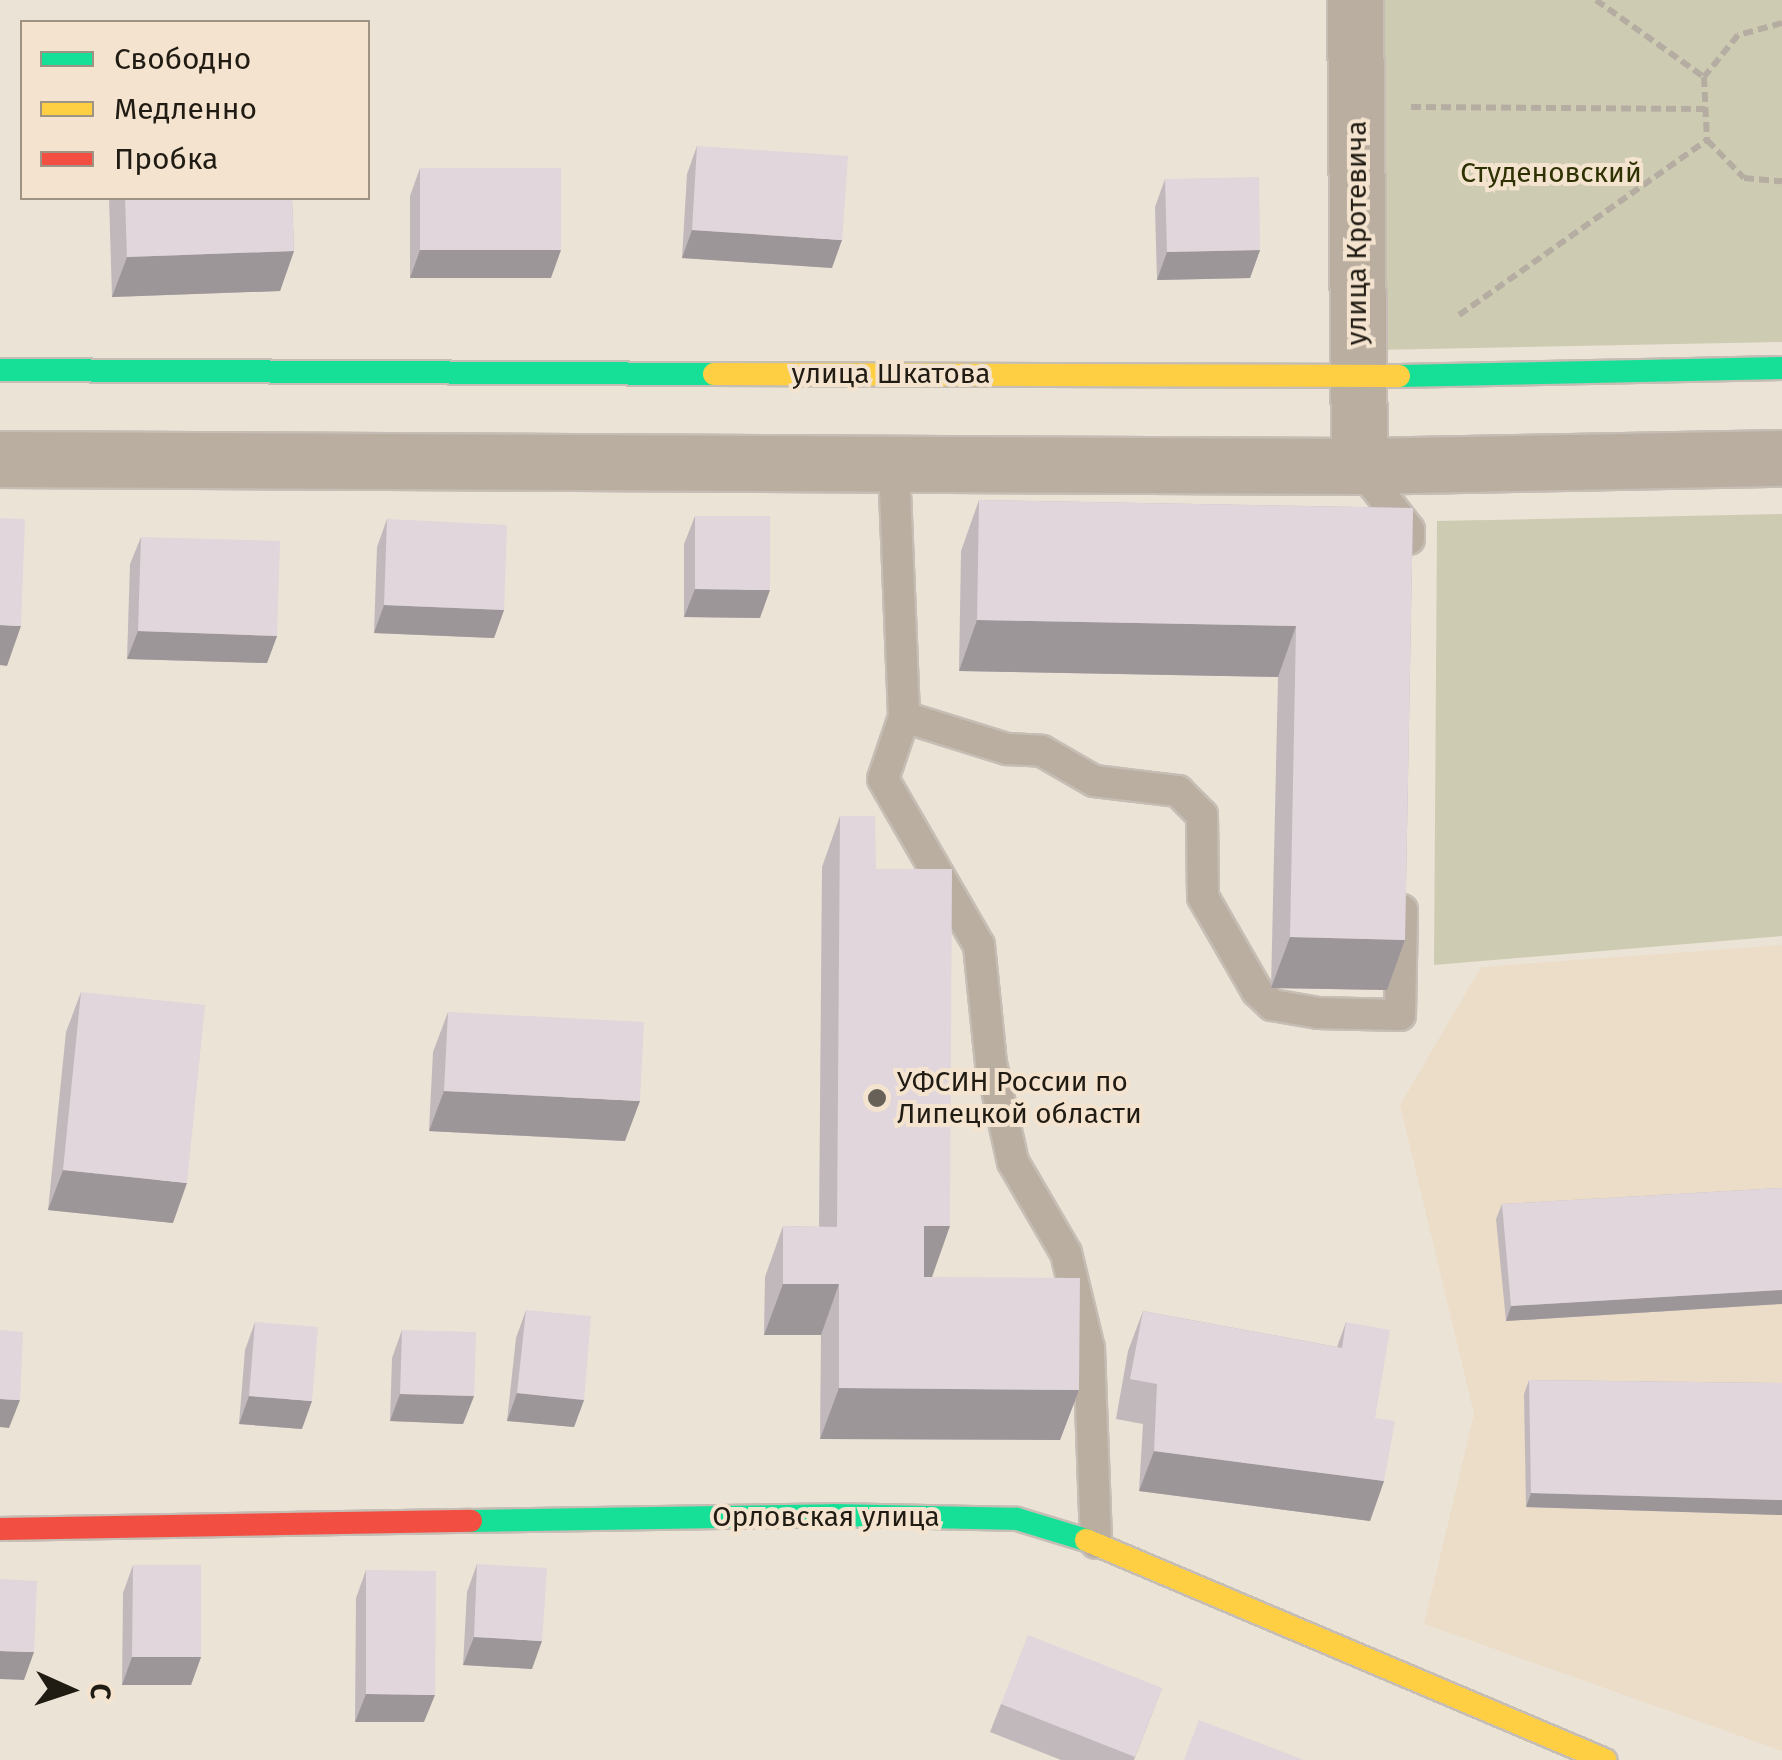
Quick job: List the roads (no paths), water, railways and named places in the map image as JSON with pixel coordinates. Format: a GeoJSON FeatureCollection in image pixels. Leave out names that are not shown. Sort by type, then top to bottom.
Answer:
{"type":"FeatureCollection","features":[{"type":"Feature","properties":{"kind":"street","name":"улица Кротевича"},"geometry":{"type":"LineString","coordinates":[[1355,0],[1359,466]]}},
{"type":"Feature","properties":{"kind":"street","name":"улица Шкатова"},"geometry":{"type":"LineString","coordinates":[[0,370],[1358,377],[1782,368]]}},
{"type":"Feature","properties":{"kind":"street"},"geometry":{"type":"LineString","coordinates":[[0,460],[1359,466],[1782,458]]}},
{"type":"Feature","properties":{"kind":"street","name":"Орловская улица"},"geometry":{"type":"LineString","coordinates":[[0,1528],[851,1515],[1017,1519],[1096,1544],[1605,1760]]}},
{"type":"Feature","properties":{"kind":"lane"},"geometry":{"type":"LineString","coordinates":[[894,466],[904,717],[883,779],[979,946],[992,1063],[1014,1162],[1066,1253],[1089,1348],[1096,1544]]}},
{"type":"Feature","properties":{"kind":"lane"},"geometry":{"type":"LineString","coordinates":[[1359,466],[1409,530],[1408,568]]}},
{"type":"Feature","properties":{"kind":"lane"},"geometry":{"type":"LineString","coordinates":[[904,717],[1007,749],[1042,750],[1094,781],[1178,791],[1202,815],[1203,897],[1257,991],[1272,1005],[1318,1013],[1400,1016],[1403,880]]}},
{"type":"Feature","properties":{"kind":"place","name":"УФСИН России по Липецкой области"},"geometry":{"type":"Point","coordinates":[877,1098]}},
{"type":"Feature","properties":{"kind":"park label","name":"Студеновский"},"geometry":{"type":"Point","coordinates":[1551,173]}}]}
